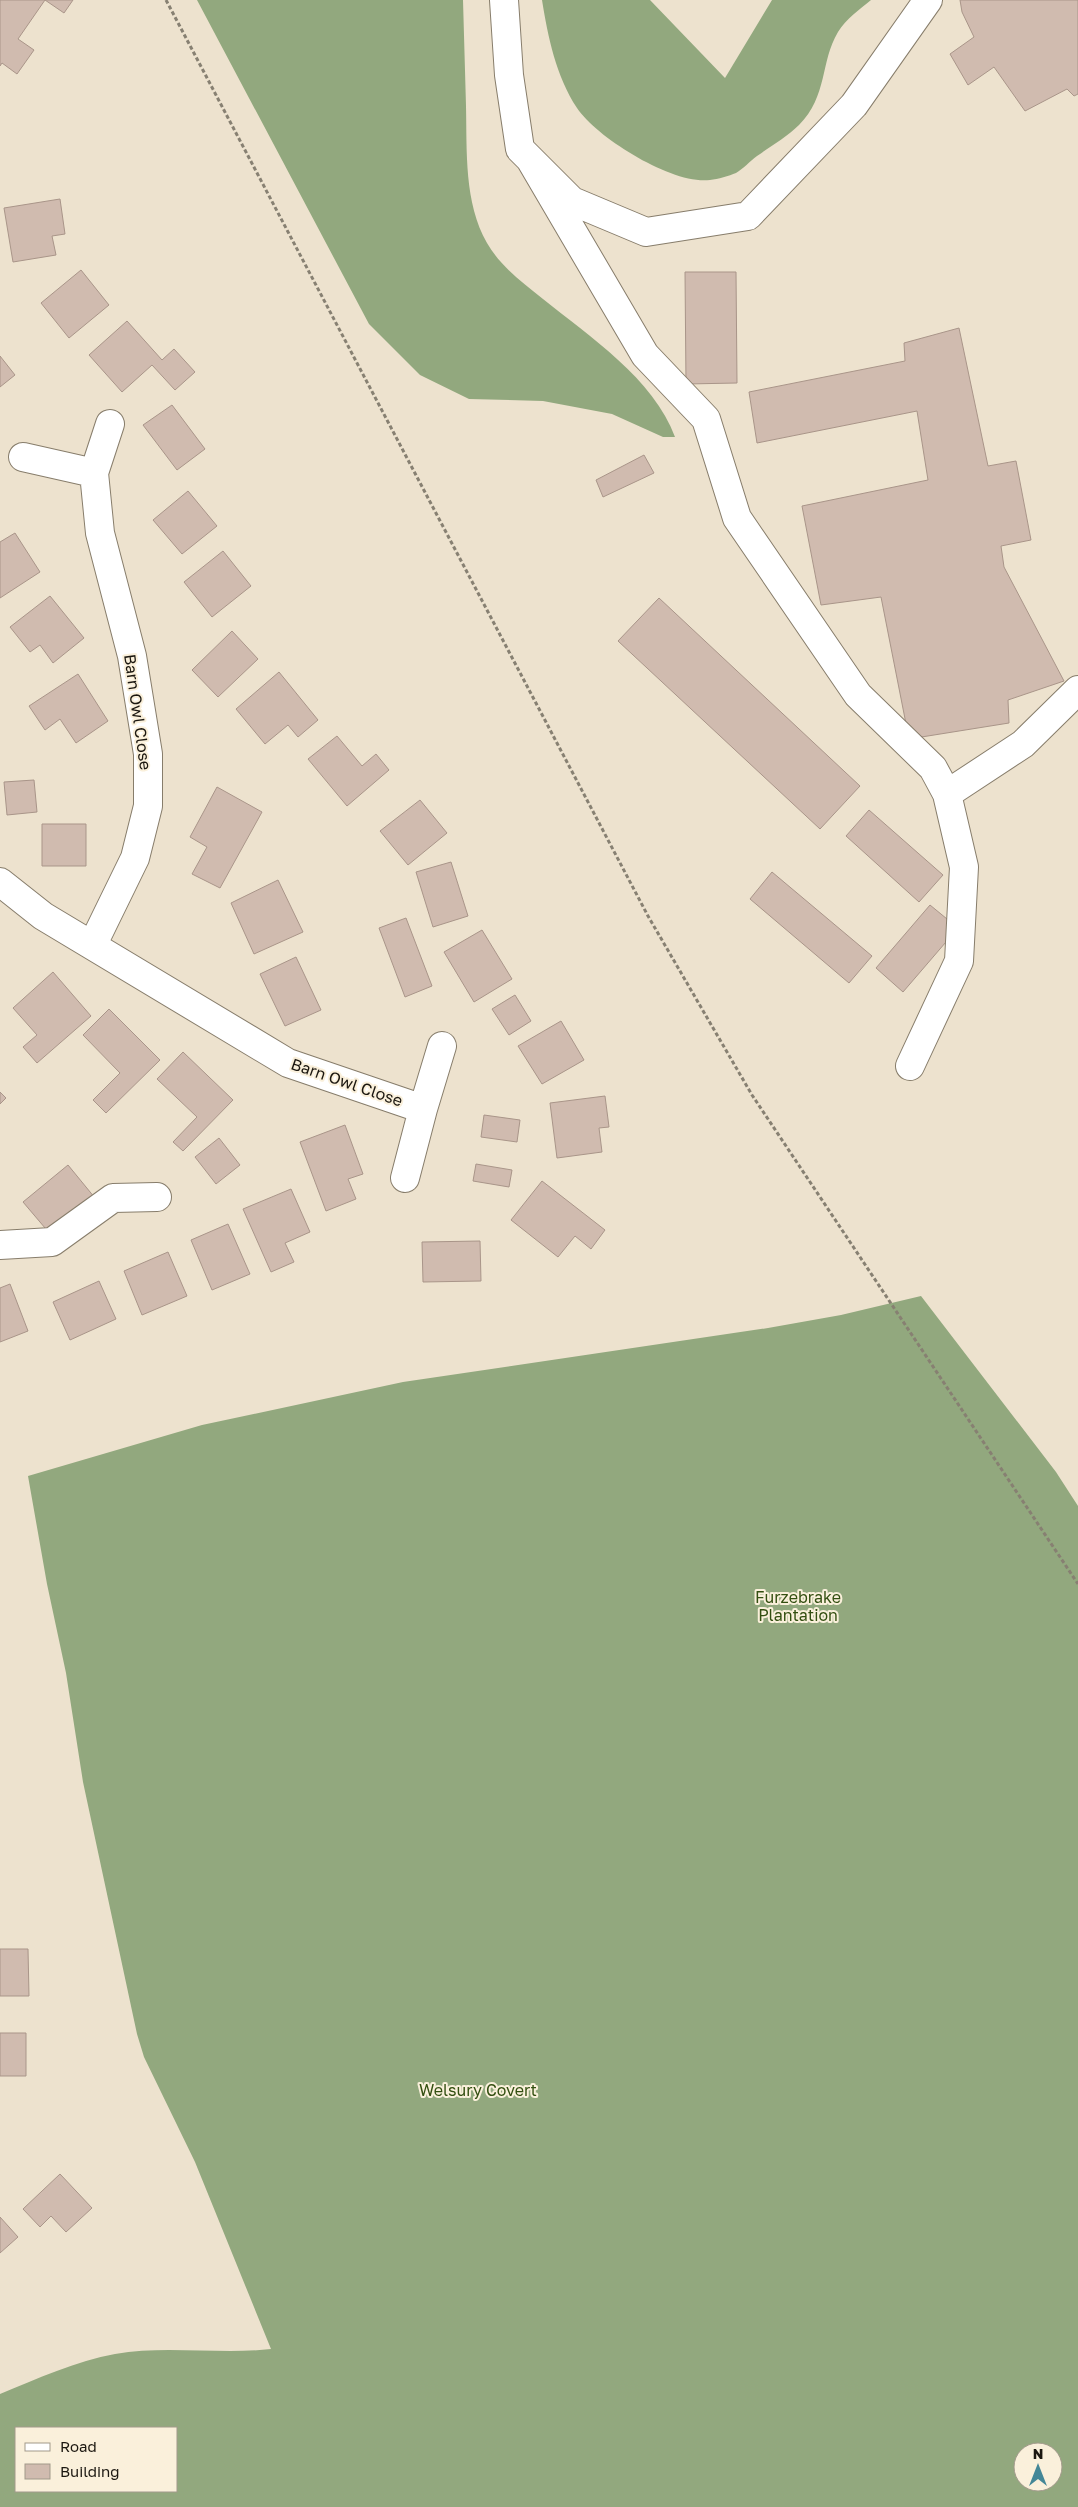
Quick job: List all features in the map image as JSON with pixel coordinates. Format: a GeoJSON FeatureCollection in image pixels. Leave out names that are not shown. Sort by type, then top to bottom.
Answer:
{"type":"FeatureCollection","features":[{"type":"Feature","properties":{"kind":"street"},"geometry":{"type":"LineString","coordinates":[[504,0],[508,75],[520,149],[572,202],[646,232],[748,216],[854,105],[928,0]]}},
{"type":"Feature","properties":{"kind":"street"},"geometry":{"type":"LineString","coordinates":[[530,159],[645,355],[706,419],[737,518],[858,695],[933,768],[947,794],[964,867],[959,961],[910,1066]]}},
{"type":"Feature","properties":{"kind":"street","name":"Barn Owl Close"},"geometry":{"type":"LineString","coordinates":[[93,944],[135,858],[148,806],[148,754],[132,656],[100,533],[94,472],[110,424]]}},
{"type":"Feature","properties":{"kind":"street"},"geometry":{"type":"LineString","coordinates":[[23,457],[94,472]]}},
{"type":"Feature","properties":{"kind":"street"},"geometry":{"type":"LineString","coordinates":[[947,794],[1023,744],[1078,690]]}},
{"type":"Feature","properties":{"kind":"street","name":"Barn Owl Close"},"geometry":{"type":"LineString","coordinates":[[0,882],[43,916],[93,944],[288,1063],[423,1109]]}},
{"type":"Feature","properties":{"kind":"street","name":"Barn Owl Close"},"geometry":{"type":"LineString","coordinates":[[405,1178],[442,1046]]}},
{"type":"Feature","properties":{"kind":"street"},"geometry":{"type":"LineString","coordinates":[[0,1245],[52,1242],[113,1198],[157,1197]]}},
{"type":"Feature","properties":{"kind":"path"},"geometry":{"type":"LineString","coordinates":[[166,0],[648,916],[752,1095],[1078,1584]]}},
{"type":"Feature","properties":{"kind":"green space"},"geometry":{"type":"Polygon","coordinates":[[[197,0],[463,0],[468,176],[474,211],[487,243],[512,274],[599,344],[636,378],[652,396],[665,416],[675,437],[663,437],[612,414],[543,401],[469,399],[420,375],[369,324],[197,0]]]}},
{"type":"Feature","properties":{"kind":"green space"},"geometry":{"type":"Polygon","coordinates":[[[542,0],[650,0],[725,78],[772,0],[871,0],[849,19],[838,32],[828,55],[815,102],[799,125],[736,173],[710,180],[694,180],[676,175],[637,157],[601,133],[587,120],[570,96],[558,70],[550,42],[542,0]]]}},
{"type":"Feature","properties":{"kind":"green space"},"geometry":{"type":"Polygon","coordinates":[[[921,1296],[1056,1472],[1078,1506],[1078,2507],[0,2507],[0,2394],[71,2366],[115,2354],[154,2350],[252,2351],[271,2349],[195,2162],[144,2057],[137,2034],[83,1782],[66,1673],[47,1584],[28,1476],[202,1425],[403,1382],[768,1328],[841,1315],[921,1296]]]}},
{"type":"Feature","properties":{"kind":"building"},"geometry":{"type":"Polygon","coordinates":[[[0,0],[45,0],[18,39],[34,50],[17,74],[2,63],[0,66],[0,0]]]}},
{"type":"Feature","properties":{"kind":"building"},"geometry":{"type":"Polygon","coordinates":[[[45,0],[73,0],[64,13],[45,0]]]}},
{"type":"Feature","properties":{"kind":"building"},"geometry":{"type":"Polygon","coordinates":[[[960,0],[1078,0],[1078,94],[1074,96],[1067,89],[1025,111],[994,67],[968,85],[950,54],[974,37],[962,12],[960,0]]]}},
{"type":"Feature","properties":{"kind":"building"},"geometry":{"type":"Polygon","coordinates":[[[60,199],[65,234],[52,236],[56,255],[13,262],[4,208],[60,199]]]}},
{"type":"Feature","properties":{"kind":"building"},"geometry":{"type":"Polygon","coordinates":[[[81,270],[109,305],[69,338],[41,303],[81,270]]]}},
{"type":"Feature","properties":{"kind":"building"},"geometry":{"type":"Polygon","coordinates":[[[685,272],[736,272],[737,383],[686,384],[685,272]]]}},
{"type":"Feature","properties":{"kind":"building"},"geometry":{"type":"Polygon","coordinates":[[[127,321],[162,360],[174,349],[195,372],[175,390],[152,365],[122,392],[89,355],[127,321]]]}},
{"type":"Feature","properties":{"kind":"building"},"geometry":{"type":"Polygon","coordinates":[[[959,328],[988,466],[1016,461],[1031,540],[1001,546],[1004,567],[1064,681],[1008,700],[1009,723],[909,739],[881,597],[821,605],[802,506],[928,480],[917,411],[757,443],[749,392],[905,361],[904,343],[959,328]]]}},
{"type":"Feature","properties":{"kind":"building"},"geometry":{"type":"Polygon","coordinates":[[[0,356],[15,375],[0,387],[0,356]]]}},
{"type":"Feature","properties":{"kind":"building"},"geometry":{"type":"Polygon","coordinates":[[[172,405],[205,449],[177,470],[143,425],[172,405]]]}},
{"type":"Feature","properties":{"kind":"building"},"geometry":{"type":"Polygon","coordinates":[[[644,455],[654,473],[603,497],[596,480],[644,455]]]}},
{"type":"Feature","properties":{"kind":"building"},"geometry":{"type":"Polygon","coordinates":[[[188,491],[217,526],[182,554],[153,520],[188,491]]]}},
{"type":"Feature","properties":{"kind":"building"},"geometry":{"type":"Polygon","coordinates":[[[15,533],[40,572],[0,598],[0,542],[15,533]]]}},
{"type":"Feature","properties":{"kind":"building"},"geometry":{"type":"Polygon","coordinates":[[[223,551],[251,586],[212,617],[184,582],[223,551]]]}},
{"type":"Feature","properties":{"kind":"building"},"geometry":{"type":"Polygon","coordinates":[[[50,596],[84,638],[53,663],[40,645],[30,652],[10,627],[50,596]]]}},
{"type":"Feature","properties":{"kind":"building"},"geometry":{"type":"Polygon","coordinates":[[[659,598],[860,786],[820,829],[618,641],[659,598]]]}},
{"type":"Feature","properties":{"kind":"building"},"geometry":{"type":"Polygon","coordinates":[[[232,631],[258,659],[218,697],[192,670],[232,631]]]}},
{"type":"Feature","properties":{"kind":"building"},"geometry":{"type":"Polygon","coordinates":[[[279,672],[318,720],[298,737],[288,725],[265,744],[236,709],[279,672]]]}},
{"type":"Feature","properties":{"kind":"building"},"geometry":{"type":"Polygon","coordinates":[[[78,674],[108,721],[76,743],[60,719],[45,730],[29,706],[78,674]]]}},
{"type":"Feature","properties":{"kind":"building"},"geometry":{"type":"Polygon","coordinates":[[[337,736],[362,766],[376,754],[389,770],[347,806],[308,759],[337,736]]]}},
{"type":"Feature","properties":{"kind":"building"},"geometry":{"type":"Polygon","coordinates":[[[34,780],[37,812],[7,815],[4,782],[34,780]]]}},
{"type":"Feature","properties":{"kind":"building"},"geometry":{"type":"Polygon","coordinates":[[[217,787],[262,812],[220,888],[192,874],[207,847],[190,837],[217,787]]]}},
{"type":"Feature","properties":{"kind":"building"},"geometry":{"type":"Polygon","coordinates":[[[420,800],[447,833],[408,865],[380,831],[420,800]]]}},
{"type":"Feature","properties":{"kind":"building"},"geometry":{"type":"Polygon","coordinates":[[[869,810],[943,875],[919,902],[846,836],[869,810]]]}},
{"type":"Feature","properties":{"kind":"building"},"geometry":{"type":"Polygon","coordinates":[[[42,824],[86,824],[86,866],[42,866],[42,824]]]}},
{"type":"Feature","properties":{"kind":"building"},"geometry":{"type":"Polygon","coordinates":[[[451,862],[468,916],[433,927],[416,872],[451,862]]]}},
{"type":"Feature","properties":{"kind":"building"},"geometry":{"type":"Polygon","coordinates":[[[772,872],[872,956],[849,983],[750,899],[772,872]]]}},
{"type":"Feature","properties":{"kind":"building"},"geometry":{"type":"Polygon","coordinates":[[[278,880],[303,932],[254,954],[231,903],[278,880]]]}},
{"type":"Feature","properties":{"kind":"building"},"geometry":{"type":"Polygon","coordinates":[[[930,905],[958,928],[903,992],[876,968],[930,905]]]}},
{"type":"Feature","properties":{"kind":"building"},"geometry":{"type":"Polygon","coordinates":[[[406,918],[432,986],[405,997],[379,928],[406,918]]]}},
{"type":"Feature","properties":{"kind":"building"},"geometry":{"type":"Polygon","coordinates":[[[482,930],[512,979],[474,1002],[444,952],[482,930]]]}},
{"type":"Feature","properties":{"kind":"building"},"geometry":{"type":"Polygon","coordinates":[[[296,957],[321,1010],[285,1026],[260,974],[296,957]]]}},
{"type":"Feature","properties":{"kind":"building"},"geometry":{"type":"Polygon","coordinates":[[[53,972],[91,1016],[37,1063],[23,1047],[37,1035],[13,1008],[53,972]]]}},
{"type":"Feature","properties":{"kind":"building"},"geometry":{"type":"Polygon","coordinates":[[[515,995],[531,1021],[509,1035],[492,1009],[515,995]]]}},
{"type":"Feature","properties":{"kind":"building"},"geometry":{"type":"Polygon","coordinates":[[[109,1009],[160,1060],[106,1113],[93,1100],[120,1073],[83,1035],[109,1009]]]}},
{"type":"Feature","properties":{"kind":"building"},"geometry":{"type":"Polygon","coordinates":[[[561,1021],[584,1060],[542,1084],[518,1046],[561,1021]]]}},
{"type":"Feature","properties":{"kind":"building"},"geometry":{"type":"Polygon","coordinates":[[[183,1052],[233,1100],[183,1151],[173,1142],[197,1117],[157,1079],[183,1052]]]}},
{"type":"Feature","properties":{"kind":"building"},"geometry":{"type":"Polygon","coordinates":[[[0,1092],[6,1098],[0,1104],[0,1092]]]}},
{"type":"Feature","properties":{"kind":"building"},"geometry":{"type":"Polygon","coordinates":[[[605,1096],[609,1127],[599,1128],[602,1152],[557,1158],[550,1103],[605,1096]]]}},
{"type":"Feature","properties":{"kind":"building"},"geometry":{"type":"Polygon","coordinates":[[[484,1115],[520,1120],[517,1142],[481,1137],[484,1115]]]}},
{"type":"Feature","properties":{"kind":"building"},"geometry":{"type":"Polygon","coordinates":[[[345,1125],[363,1174],[348,1179],[356,1199],[326,1211],[300,1142],[345,1125]]]}},
{"type":"Feature","properties":{"kind":"building"},"geometry":{"type":"Polygon","coordinates":[[[219,1138],[240,1165],[216,1184],[195,1157],[219,1138]]]}},
{"type":"Feature","properties":{"kind":"building"},"geometry":{"type":"Polygon","coordinates":[[[476,1164],[512,1170],[509,1187],[473,1181],[476,1164]]]}},
{"type":"Feature","properties":{"kind":"building"},"geometry":{"type":"Polygon","coordinates":[[[68,1165],[95,1198],[51,1235],[23,1202],[68,1165]]]}},
{"type":"Feature","properties":{"kind":"building"},"geometry":{"type":"Polygon","coordinates":[[[542,1181],[605,1230],[591,1249],[575,1236],[558,1257],[511,1220],[542,1181]]]}},
{"type":"Feature","properties":{"kind":"building"},"geometry":{"type":"Polygon","coordinates":[[[291,1189],[310,1232],[285,1243],[294,1262],[271,1272],[243,1209],[291,1189]]]}},
{"type":"Feature","properties":{"kind":"building"},"geometry":{"type":"Polygon","coordinates":[[[228,1224],[250,1274],[212,1290],[191,1240],[228,1224]]]}},
{"type":"Feature","properties":{"kind":"building"},"geometry":{"type":"Polygon","coordinates":[[[480,1241],[481,1281],[423,1282],[422,1242],[480,1241]]]}},
{"type":"Feature","properties":{"kind":"building"},"geometry":{"type":"Polygon","coordinates":[[[168,1252],[187,1296],[142,1315],[124,1271],[168,1252]]]}},
{"type":"Feature","properties":{"kind":"building"},"geometry":{"type":"Polygon","coordinates":[[[99,1281],[116,1319],[70,1340],[53,1302],[99,1281]]]}},
{"type":"Feature","properties":{"kind":"building"},"geometry":{"type":"Polygon","coordinates":[[[10,1284],[28,1331],[0,1342],[0,1288],[10,1284]]]}},
{"type":"Feature","properties":{"kind":"building"},"geometry":{"type":"Polygon","coordinates":[[[0,1949],[28,1949],[29,1996],[0,1996],[0,1949]]]}},
{"type":"Feature","properties":{"kind":"building"},"geometry":{"type":"Polygon","coordinates":[[[0,2033],[26,2033],[26,2076],[0,2076],[0,2033]]]}},
{"type":"Feature","properties":{"kind":"building"},"geometry":{"type":"Polygon","coordinates":[[[60,2174],[92,2208],[66,2232],[51,2216],[40,2227],[23,2209],[60,2174]]]}},
{"type":"Feature","properties":{"kind":"building"},"geometry":{"type":"Polygon","coordinates":[[[0,2217],[18,2237],[0,2253],[0,2217]]]}},
{"type":"Feature","properties":{"kind":"park label","name":"Furzebrake Plantation"},"geometry":{"type":"Point","coordinates":[798,1606]}},
{"type":"Feature","properties":{"kind":"park label","name":"Welsury Covert"},"geometry":{"type":"Point","coordinates":[478,2090]}}]}
